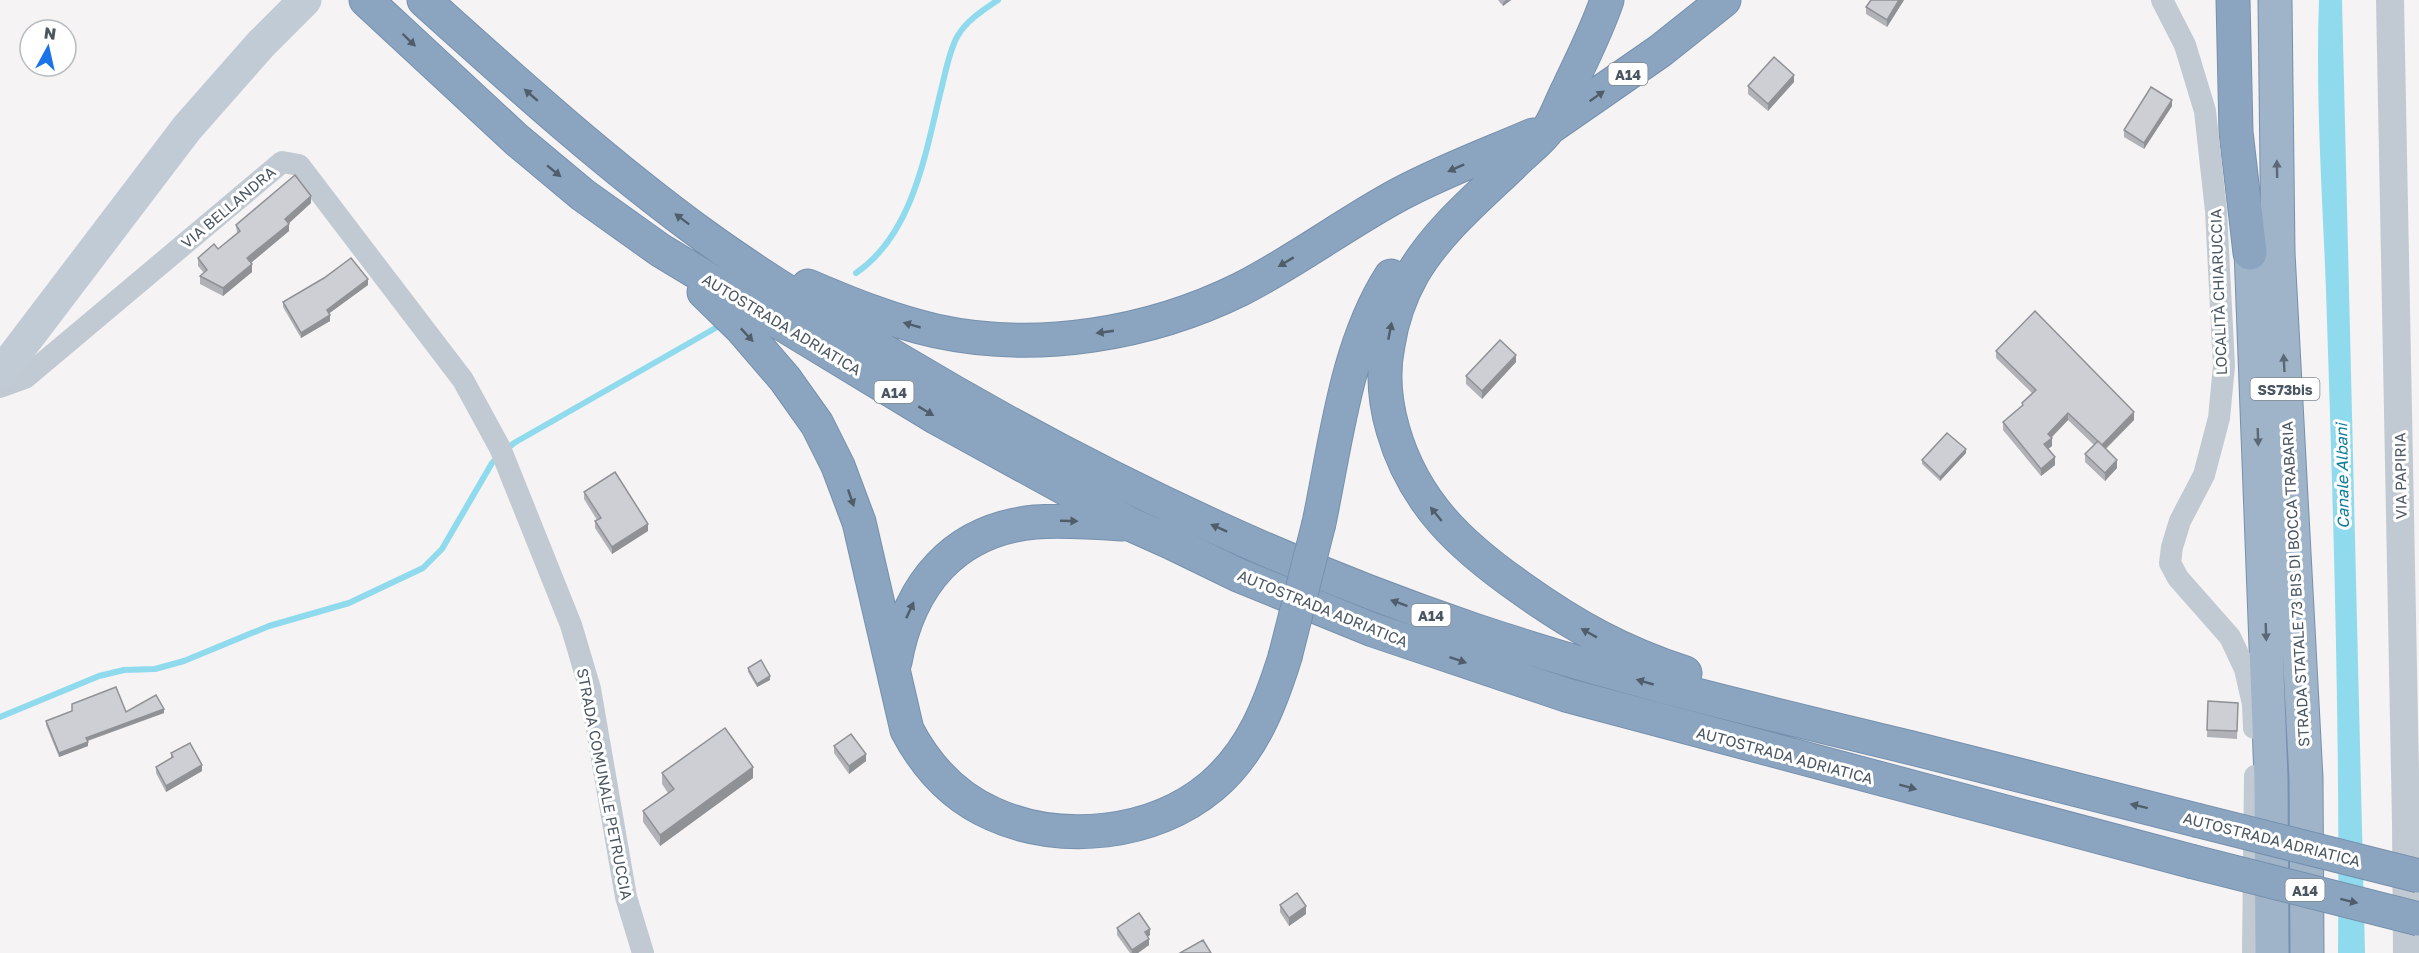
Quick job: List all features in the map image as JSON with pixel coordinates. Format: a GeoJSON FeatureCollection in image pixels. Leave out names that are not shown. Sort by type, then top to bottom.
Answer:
{"type":"FeatureCollection","features":[{"type":"Feature","properties":{"kind":"highway","name":"AUTOSTRADA ADRIATICA"},"geometry":{"type":"LineString","coordinates":[[366,0],[442,73],[524,146],[598,206],[660,250],[937,418],[1132,525],[1238,574],[1335,615],[1510,678],[1607,708],[2419,919]]}},
{"type":"Feature","properties":{"kind":"highway","name":"AUTOSTRADA ADRIATICA"},"geometry":{"type":"LineString","coordinates":[[424,0],[616,168],[729,253],[891,355],[1027,433],[1193,517],[1334,578],[1476,631],[1593,667],[1726,704],[1921,750],[2419,876]]}},
{"type":"Feature","properties":{"kind":"highway","name":"A14"},"geometry":{"type":"LineString","coordinates":[[1607,0],[1548,129],[1436,240],[1413,273],[1398,304],[1386,352],[1385,391],[1400,456],[1413,481],[1439,518],[1466,546],[1558,614],[1594,636],[1672,668],[1921,750]]}},
{"type":"Feature","properties":{"kind":"highway","name":"A14"},"geometry":{"type":"LineString","coordinates":[[660,250],[758,347],[791,387],[817,424],[842,472],[855,507],[907,729],[929,765],[950,786],[975,804],[1006,820],[1042,829],[1086,831],[1117,828],[1152,820],[1183,806],[1212,786],[1240,756],[1256,732],[1270,702],[1285,657],[1319,523],[1353,366],[1370,316],[1384,288],[1412,248],[1437,221],[1548,129],[1645,62],[1724,0]]}},
{"type":"Feature","properties":{"kind":"highway"},"geometry":{"type":"LineString","coordinates":[[2234,0],[2236,132],[2250,253]]}},
{"type":"Feature","properties":{"kind":"highway","name":"STRADA STATALE 73 BIS DI BOCCA TRABARIA"},"geometry":{"type":"LineString","coordinates":[[2248,0],[2250,253],[2271,778],[2272,953]]}},
{"type":"Feature","properties":{"kind":"highway","name":"STRADA STATALE 73 BIS DI BOCCA TRABARIA"},"geometry":{"type":"LineString","coordinates":[[2275,0],[2278,253],[2306,778],[2307,953]]}},
{"type":"Feature","properties":{"kind":"highway","name":"A14"},"geometry":{"type":"LineString","coordinates":[[729,253],[866,310],[939,332],[1009,339],[1054,338],[1108,332],[1162,320],[1228,294],[1403,193],[1548,129]]}},
{"type":"Feature","properties":{"kind":"highway","name":"A14"},"geometry":{"type":"LineString","coordinates":[[894,666],[903,626],[920,591],[942,563],[965,545],[995,531],[1035,522],[1065,521],[1132,525]]}},
{"type":"Feature","properties":{"kind":"main road"},"geometry":{"type":"LineString","coordinates":[[0,374],[187,128],[261,44],[305,0]]}},
{"type":"Feature","properties":{"kind":"street","name":"LOCALITÀ CHIARUCCIA"},"geometry":{"type":"LineString","coordinates":[[2162,0],[2185,45],[2205,111],[2216,211],[2224,366],[2218,418],[2205,475],[2180,521],[2172,547],[2170,564],[2178,578],[2230,638],[2245,669],[2253,704],[2255,775],[2253,953]]}},
{"type":"Feature","properties":{"kind":"street","name":"VIA PAPIRIA"},"geometry":{"type":"LineString","coordinates":[[2390,0],[2407,953]]}},
{"type":"Feature","properties":{"kind":"street","name":"VIA BELLANDRA"},"geometry":{"type":"LineString","coordinates":[[0,387],[25,378],[282,162],[299,165],[463,380],[503,455]]}},
{"type":"Feature","properties":{"kind":"street","name":"STRADA COMUNALE PETRUCCIA"},"geometry":{"type":"LineString","coordinates":[[503,455],[571,625],[590,689],[626,897],[643,953]]}},
{"type":"Feature","properties":{"kind":"water","name":"Canale Albani"},"geometry":{"type":"Polygon","coordinates":[[[2319,0],[2342,0],[2365,953],[2338,953],[2336,637],[2319,120],[2319,0]]]}},
{"type":"Feature","properties":{"kind":"building"},"geometry":{"type":"Polygon","coordinates":[[[1871,0],[1899,0],[1887,20],[1866,7],[1871,0]]]}},
{"type":"Feature","properties":{"kind":"building"},"geometry":{"type":"Polygon","coordinates":[[[1774,57],[1794,75],[1768,104],[1748,86],[1774,57]]]}},
{"type":"Feature","properties":{"kind":"building"},"geometry":{"type":"Polygon","coordinates":[[[2151,87],[2172,100],[2144,143],[2124,130],[2151,87]]]}},
{"type":"Feature","properties":{"kind":"building"},"geometry":{"type":"Polygon","coordinates":[[[295,175],[311,196],[285,219],[289,224],[247,258],[252,264],[223,288],[200,276],[207,270],[198,258],[214,244],[218,249],[240,231],[236,225],[295,175]]]}},
{"type":"Feature","properties":{"kind":"building"},"geometry":{"type":"Polygon","coordinates":[[[351,258],[368,279],[327,310],[330,315],[301,333],[283,302],[324,278],[351,258]]]}},
{"type":"Feature","properties":{"kind":"building"},"geometry":{"type":"Polygon","coordinates":[[[2035,311],[2134,412],[2102,445],[2068,413],[2048,434],[2052,438],[2044,444],[2055,457],[2041,469],[2003,422],[2036,390],[1996,351],[2035,311]]]}},
{"type":"Feature","properties":{"kind":"building"},"geometry":{"type":"Polygon","coordinates":[[[1500,340],[1516,355],[1482,391],[1466,376],[1500,340]]]}},
{"type":"Feature","properties":{"kind":"building"},"geometry":{"type":"Polygon","coordinates":[[[1947,433],[1966,449],[1940,477],[1922,460],[1947,433]]]}},
{"type":"Feature","properties":{"kind":"building"},"geometry":{"type":"Polygon","coordinates":[[[2098,441],[2117,460],[2105,473],[2085,454],[2098,441]]]}},
{"type":"Feature","properties":{"kind":"building"},"geometry":{"type":"Polygon","coordinates":[[[615,472],[648,524],[612,547],[595,521],[601,518],[584,492],[615,472]]]}},
{"type":"Feature","properties":{"kind":"building"},"geometry":{"type":"Polygon","coordinates":[[[761,660],[770,676],[757,684],[748,668],[761,660]]]}},
{"type":"Feature","properties":{"kind":"building"},"geometry":{"type":"Polygon","coordinates":[[[116,687],[126,712],[156,695],[164,709],[86,738],[88,742],[59,753],[46,721],[72,711],[72,704],[116,687]]]}},
{"type":"Feature","properties":{"kind":"building"},"geometry":{"type":"Polygon","coordinates":[[[2208,701],[2238,703],[2237,731],[2207,730],[2208,701]]]}},
{"type":"Feature","properties":{"kind":"building"},"geometry":{"type":"Polygon","coordinates":[[[725,728],[753,767],[660,835],[643,811],[674,789],[662,773],[725,728]]]}},
{"type":"Feature","properties":{"kind":"building"},"geometry":{"type":"Polygon","coordinates":[[[851,734],[866,754],[849,766],[834,746],[851,734]]]}},
{"type":"Feature","properties":{"kind":"building"},"geometry":{"type":"Polygon","coordinates":[[[190,743],[202,765],[166,786],[156,767],[173,757],[171,753],[190,743]]]}},
{"type":"Feature","properties":{"kind":"building"},"geometry":{"type":"Polygon","coordinates":[[[1297,893],[1306,906],[1289,918],[1280,905],[1297,893]]]}},
{"type":"Feature","properties":{"kind":"building"},"geometry":{"type":"Polygon","coordinates":[[[1139,913],[1150,929],[1145,932],[1149,939],[1132,950],[1117,928],[1139,913]]]}},
{"type":"Feature","properties":{"kind":"building"},"geometry":{"type":"Polygon","coordinates":[[[1203,940],[1211,953],[1180,953],[1203,940]]]}},
{"type":"Feature","properties":{"kind":"waterway"},"geometry":{"type":"LineString","coordinates":[[856,273],[875,257],[891,238],[903,216],[922,168],[949,58],[957,37],[970,21],[998,0]]}},
{"type":"Feature","properties":{"kind":"waterway"},"geometry":{"type":"LineString","coordinates":[[507,449],[719,326]]}},
{"type":"Feature","properties":{"kind":"waterway"},"geometry":{"type":"LineString","coordinates":[[0,717],[99,676],[124,670],[155,669],[184,661],[269,626],[349,603],[423,568],[442,549],[497,458]]}}]}
